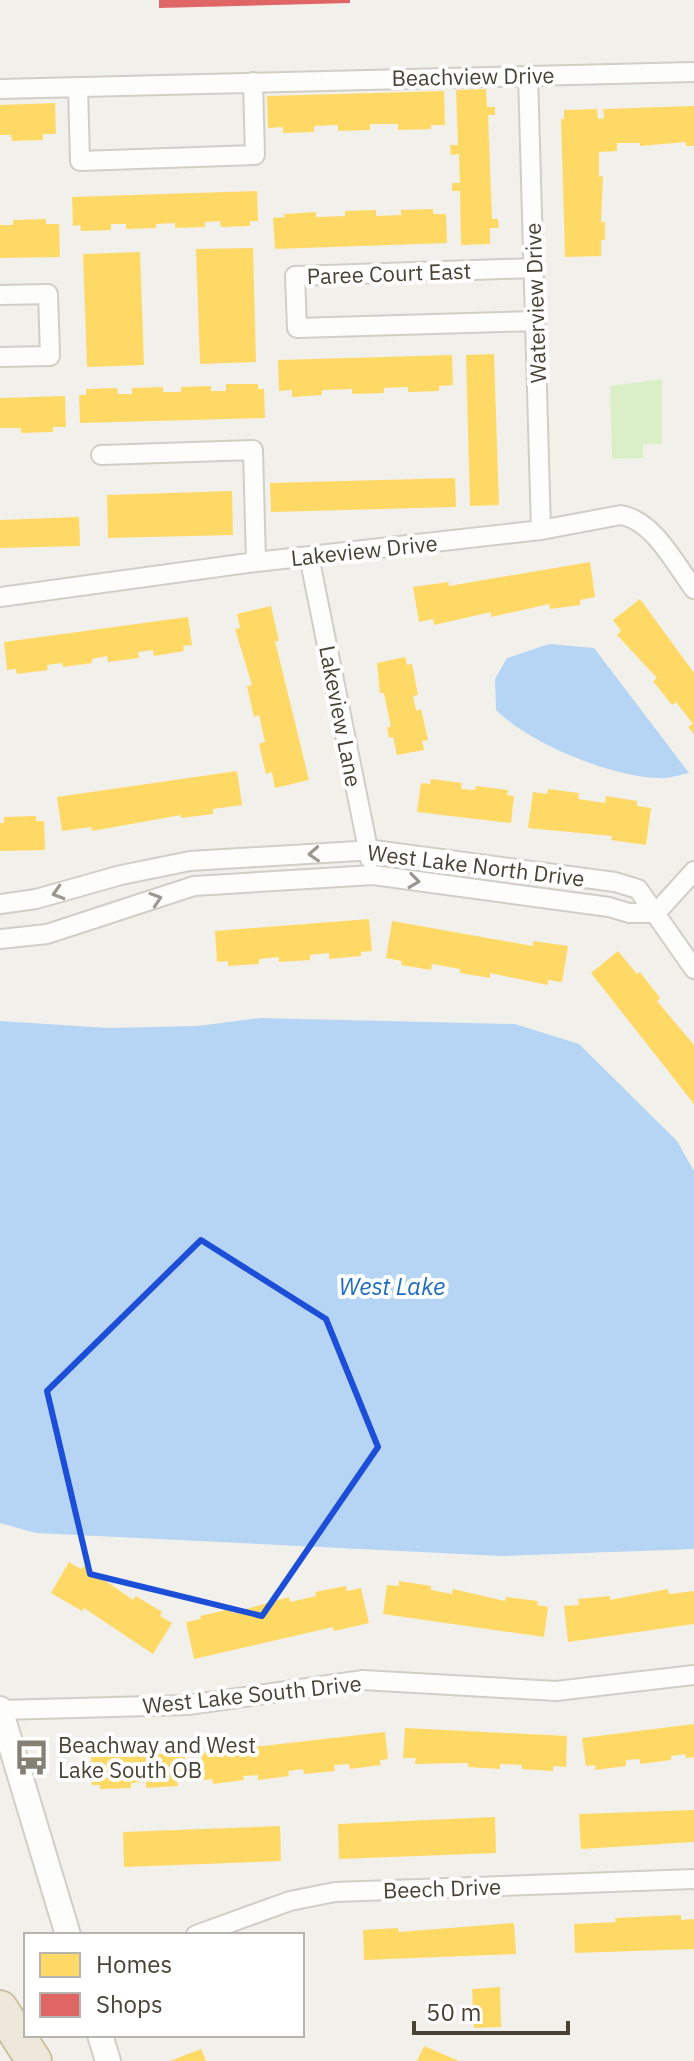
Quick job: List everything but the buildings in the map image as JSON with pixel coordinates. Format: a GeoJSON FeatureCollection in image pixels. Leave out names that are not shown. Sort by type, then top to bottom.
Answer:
{"type":"FeatureCollection","features":[{"type":"Feature","properties":{"kind":"highway"},"geometry":{"type":"LineString","coordinates":[[0,2008],[34,2061]]}},
{"type":"Feature","properties":{"kind":"highway"},"geometry":{"type":"LineString","coordinates":[[0,2027],[11,2061]]}},
{"type":"Feature","properties":{"kind":"street","name":"Beachview Drive"},"geometry":{"type":"LineString","coordinates":[[0,89],[694,72]]}},
{"type":"Feature","properties":{"kind":"street","name":"Waterview Drive"},"geometry":{"type":"LineString","coordinates":[[528,75],[541,530]]}},
{"type":"Feature","properties":{"kind":"street"},"geometry":{"type":"LineString","coordinates":[[78,87],[80,161],[255,155],[253,82]]}},
{"type":"Feature","properties":{"kind":"street","name":"Paree Court East"},"geometry":{"type":"LineString","coordinates":[[535,268],[295,276],[297,328],[536,321]]}},
{"type":"Feature","properties":{"kind":"street"},"geometry":{"type":"LineString","coordinates":[[0,295],[48,294],[50,356],[0,357]]}},
{"type":"Feature","properties":{"kind":"street"},"geometry":{"type":"LineString","coordinates":[[101,455],[253,450],[256,562]]}},
{"type":"Feature","properties":{"kind":"street","name":"Lakeview Drive"},"geometry":{"type":"LineString","coordinates":[[0,597],[256,562],[541,530],[621,515],[645,525],[694,589]]}},
{"type":"Feature","properties":{"kind":"street","name":"Lakeview Lane"},"geometry":{"type":"LineString","coordinates":[[309,556],[373,875]]}},
{"type":"Feature","properties":{"kind":"street","name":"West Lake North Drive"},"geometry":{"type":"LineString","coordinates":[[0,904],[36,899],[121,875],[190,861],[368,850],[615,882],[638,889],[694,969]]}},
{"type":"Feature","properties":{"kind":"street"},"geometry":{"type":"LineString","coordinates":[[656,913],[694,871]]}},
{"type":"Feature","properties":{"kind":"street","name":"West Lake North Drive"},"geometry":{"type":"LineString","coordinates":[[0,939],[47,934],[194,886],[373,875],[609,907],[629,913],[656,913]]}},
{"type":"Feature","properties":{"kind":"street","name":"West Lake South Drive"},"geometry":{"type":"LineString","coordinates":[[0,1709],[188,1705],[363,1680],[556,1691],[694,1675]]}},
{"type":"Feature","properties":{"kind":"street"},"geometry":{"type":"LineString","coordinates":[[0,1709],[67,1933]]}},
{"type":"Feature","properties":{"kind":"street","name":"Beech Drive"},"geometry":{"type":"LineString","coordinates":[[202,1933],[290,1901],[335,1892],[694,1879]]}},
{"type":"Feature","properties":{"kind":"street"},"geometry":{"type":"LineString","coordinates":[[101,2037],[108,2061]]}},
{"type":"Feature","properties":{"kind":"highlighted area"},"geometry":{"type":"Polygon","coordinates":[[[201,1240],[326,1319],[378,1447],[262,1616],[90,1574],[47,1391],[201,1240]]]}},
{"type":"Feature","properties":{"kind":"green space"},"geometry":{"type":"Polygon","coordinates":[[[662,379],[662,444],[643,444],[643,458],[612,459],[610,386],[662,379]]]}},
{"type":"Feature","properties":{"kind":"water"},"geometry":{"type":"Polygon","coordinates":[[[549,644],[594,648],[689,773],[659,778],[595,765],[549,746],[496,710],[495,679],[507,658],[549,644]]]}},
{"type":"Feature","properties":{"kind":"water","name":"West Lake"},"geometry":{"type":"Polygon","coordinates":[[[260,1018],[515,1024],[579,1044],[677,1141],[694,1171],[694,1549],[502,1556],[36,1533],[0,1523],[0,1021],[108,1028],[198,1026],[260,1018]]]}},
{"type":"Feature","properties":{"kind":"place","name":"Beachway and West Lake South OB"},"geometry":{"type":"Point","coordinates":[32,1757]}}]}
